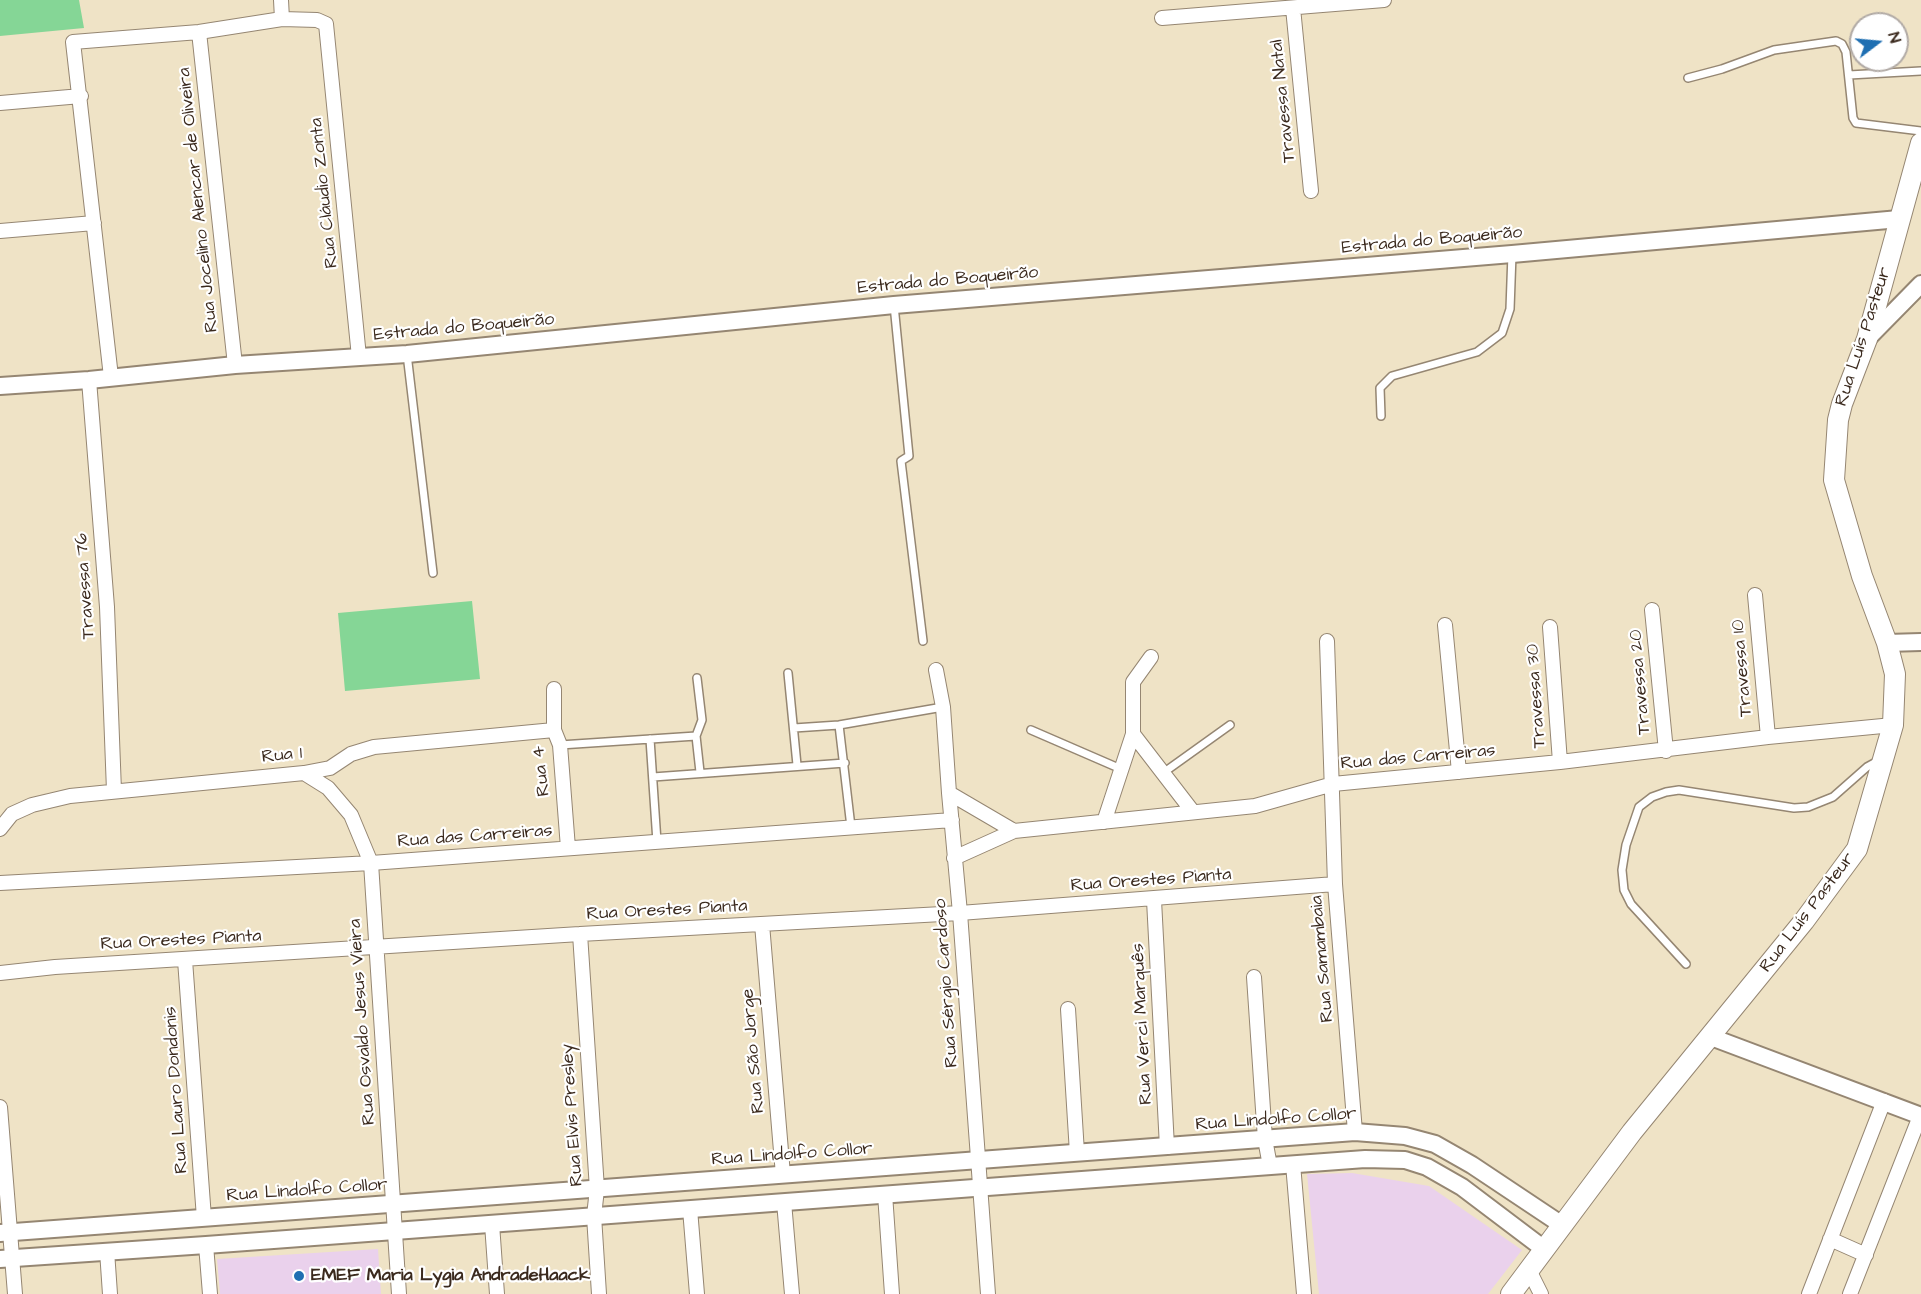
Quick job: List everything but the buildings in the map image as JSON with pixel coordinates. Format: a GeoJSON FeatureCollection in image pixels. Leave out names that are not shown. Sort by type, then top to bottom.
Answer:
{"type":"FeatureCollection","features":[{"type":"Feature","properties":{"kind":"main road","name":"Rua Luís Pasteur"},"geometry":{"type":"LineString","coordinates":[[1511,1294],[1632,1132],[1804,921],[1857,849],[1893,725],[1895,674],[1887,643],[1862,576],[1834,480],[1838,420],[1867,339],[1921,143]]}},
{"type":"Feature","properties":{"kind":"street"},"geometry":{"type":"LineString","coordinates":[[111,377],[81,96],[73,42],[199,32],[282,19],[281,0]]}},
{"type":"Feature","properties":{"kind":"street"},"geometry":{"type":"LineString","coordinates":[[1162,18],[1384,0]]}},
{"type":"Feature","properties":{"kind":"street","name":"Travessa Natal"},"geometry":{"type":"LineString","coordinates":[[1293,8],[1311,191]]}},
{"type":"Feature","properties":{"kind":"street","name":"Rua Cláudio Zonta"},"geometry":{"type":"LineString","coordinates":[[282,19],[317,20],[326,24],[359,357]]}},
{"type":"Feature","properties":{"kind":"street","name":"Rua Jocelino Alencar de Oliveira"},"geometry":{"type":"LineString","coordinates":[[199,32],[235,365]]}},
{"type":"Feature","properties":{"kind":"street"},"geometry":{"type":"LineString","coordinates":[[0,103],[81,96]]}},
{"type":"Feature","properties":{"kind":"street","name":"Estrada do Boqueirão"},"geometry":{"type":"LineString","coordinates":[[0,386],[89,380],[235,365],[407,354],[894,305],[1512,254],[1899,219]]}},
{"type":"Feature","properties":{"kind":"street"},"geometry":{"type":"LineString","coordinates":[[0,231],[94,223]]}},
{"type":"Feature","properties":{"kind":"street"},"geometry":{"type":"LineString","coordinates":[[1867,339],[1921,284]]}},
{"type":"Feature","properties":{"kind":"street","name":"Travessa 76"},"geometry":{"type":"LineString","coordinates":[[89,380],[107,607],[114,790]]}},
{"type":"Feature","properties":{"kind":"street","name":"Travessa 10"},"geometry":{"type":"LineString","coordinates":[[1755,595],[1768,737]]}},
{"type":"Feature","properties":{"kind":"street","name":"Travessa 20"},"geometry":{"type":"LineString","coordinates":[[1652,610],[1666,751]]}},
{"type":"Feature","properties":{"kind":"street"},"geometry":{"type":"LineString","coordinates":[[1445,625],[1459,772]]}},
{"type":"Feature","properties":{"kind":"street","name":"Travessa 30"},"geometry":{"type":"LineString","coordinates":[[1550,627],[1560,762]]}},
{"type":"Feature","properties":{"kind":"street","name":"Rua Samambaia"},"geometry":{"type":"LineString","coordinates":[[1327,641],[1335,884],[1354,1132]]}},
{"type":"Feature","properties":{"kind":"street"},"geometry":{"type":"LineString","coordinates":[[1887,643],[1921,642]]}},
{"type":"Feature","properties":{"kind":"street"},"geometry":{"type":"LineString","coordinates":[[1104,822],[1133,734],[1133,682],[1151,657]]}},
{"type":"Feature","properties":{"kind":"street","name":"Rua Sérgio Cardoso"},"geometry":{"type":"LineString","coordinates":[[936,670],[943,707],[988,1294]]}},
{"type":"Feature","properties":{"kind":"street","name":"Rua 4"},"geometry":{"type":"LineString","coordinates":[[554,689],[554,730],[560,745],[568,848]]}},
{"type":"Feature","properties":{"kind":"street","name":"Rua das Carreiras"},"geometry":{"type":"LineString","coordinates":[[954,858],[1014,831],[1255,806],[1333,784],[1666,751],[1768,737],[1893,725]]}},
{"type":"Feature","properties":{"kind":"street","name":"Rua 1"},"geometry":{"type":"LineString","coordinates":[[0,829],[12,813],[32,805],[70,796],[304,773],[330,768],[351,754],[374,747],[554,730]]}},
{"type":"Feature","properties":{"kind":"street"},"geometry":{"type":"LineString","coordinates":[[1133,734],[1193,812]]}},
{"type":"Feature","properties":{"kind":"street","name":"Rua Osvaldo Jesus Vieira"},"geometry":{"type":"LineString","coordinates":[[304,773],[328,788],[351,815],[371,863],[399,1294]]}},
{"type":"Feature","properties":{"kind":"street"},"geometry":{"type":"LineString","coordinates":[[949,793],[1014,831]]}},
{"type":"Feature","properties":{"kind":"street","name":"Rua das Carreiras"},"geometry":{"type":"LineString","coordinates":[[0,883],[371,863],[952,820]]}},
{"type":"Feature","properties":{"kind":"street","name":"Rua Orestes Pianta"},"geometry":{"type":"LineString","coordinates":[[0,973],[55,967],[580,934],[960,913],[1154,900],[1335,884]]}},
{"type":"Feature","properties":{"kind":"street","name":"Rua Verci Marquês"},"geometry":{"type":"LineString","coordinates":[[1154,900],[1167,1147]]}},
{"type":"Feature","properties":{"kind":"street","name":"Rua São Jorge"},"geometry":{"type":"LineString","coordinates":[[762,924],[783,1175]]}},
{"type":"Feature","properties":{"kind":"street","name":"Rua Elvis Presley"},"geometry":{"type":"LineString","coordinates":[[580,934],[597,1189],[594,1216],[599,1294]]}},
{"type":"Feature","properties":{"kind":"street","name":"Rua Lauro Dondonis"},"geometry":{"type":"LineString","coordinates":[[185,960],[204,1218]]}},
{"type":"Feature","properties":{"kind":"street"},"geometry":{"type":"LineString","coordinates":[[1254,977],[1265,1139],[1270,1166]]}},
{"type":"Feature","properties":{"kind":"street"},"geometry":{"type":"LineString","coordinates":[[1068,1009],[1077,1153]]}},
{"type":"Feature","properties":{"kind":"street"},"geometry":{"type":"LineString","coordinates":[[1711,1037],[1921,1116],[1850,1294]]}},
{"type":"Feature","properties":{"kind":"street"},"geometry":{"type":"LineString","coordinates":[[1809,1294],[1884,1101]]}},
{"type":"Feature","properties":{"kind":"street"},"geometry":{"type":"LineString","coordinates":[[0,1107],[6,1258],[15,1294]]}},
{"type":"Feature","properties":{"kind":"street","name":"Rua Lindolfo Collor"},"geometry":{"type":"LineString","coordinates":[[5,1233],[1354,1132],[1405,1136],[1435,1144],[1472,1165],[1562,1226]]}},
{"type":"Feature","properties":{"kind":"street"},"geometry":{"type":"LineString","coordinates":[[6,1258],[1365,1159],[1405,1160],[1427,1167],[1461,1187],[1544,1250]]}},
{"type":"Feature","properties":{"kind":"street"},"geometry":{"type":"LineString","coordinates":[[1293,1164],[1304,1294]]}},
{"type":"Feature","properties":{"kind":"street"},"geometry":{"type":"LineString","coordinates":[[885,1194],[892,1294]]}},
{"type":"Feature","properties":{"kind":"street"},"geometry":{"type":"LineString","coordinates":[[784,1202],[792,1294]]}},
{"type":"Feature","properties":{"kind":"street"},"geometry":{"type":"LineString","coordinates":[[690,1209],[697,1294]]}},
{"type":"Feature","properties":{"kind":"street"},"geometry":{"type":"LineString","coordinates":[[492,1224],[497,1294]]}},
{"type":"Feature","properties":{"kind":"street"},"geometry":{"type":"LineString","coordinates":[[1830,1239],[1866,1255]]}},
{"type":"Feature","properties":{"kind":"street"},"geometry":{"type":"LineString","coordinates":[[206,1245],[210,1294]]}},
{"type":"Feature","properties":{"kind":"street"},"geometry":{"type":"LineString","coordinates":[[107,1251],[110,1294]]}},
{"type":"Feature","properties":{"kind":"street"},"geometry":{"type":"LineString","coordinates":[[1529,1270],[1541,1294]]}},
{"type":"Feature","properties":{"kind":"lane"},"geometry":{"type":"LineString","coordinates":[[1688,78],[1740,64],[1774,50],[1836,41],[1842,44],[1846,52],[1852,118],[1856,123],[1921,131]]}},
{"type":"Feature","properties":{"kind":"lane"},"geometry":{"type":"LineString","coordinates":[[1849,75],[1921,70]]}},
{"type":"Feature","properties":{"kind":"lane"},"geometry":{"type":"LineString","coordinates":[[1381,416],[1380,388],[1392,376],[1477,352],[1502,333],[1510,309],[1512,254]]}},
{"type":"Feature","properties":{"kind":"lane"},"geometry":{"type":"LineString","coordinates":[[894,305],[909,456],[901,461],[922,641]]}},
{"type":"Feature","properties":{"kind":"lane"},"geometry":{"type":"LineString","coordinates":[[407,354],[434,573]]}},
{"type":"Feature","properties":{"kind":"lane"},"geometry":{"type":"LineString","coordinates":[[788,673],[797,765]]}},
{"type":"Feature","properties":{"kind":"lane"},"geometry":{"type":"LineString","coordinates":[[697,678],[702,720],[696,735],[700,772]]}},
{"type":"Feature","properties":{"kind":"lane"},"geometry":{"type":"LineString","coordinates":[[794,728],[839,724],[943,707]]}},
{"type":"Feature","properties":{"kind":"lane"},"geometry":{"type":"LineString","coordinates":[[839,724],[851,827]]}},
{"type":"Feature","properties":{"kind":"lane"},"geometry":{"type":"LineString","coordinates":[[1163,772],[1230,725]]}},
{"type":"Feature","properties":{"kind":"lane"},"geometry":{"type":"LineString","coordinates":[[1031,730],[1121,769]]}},
{"type":"Feature","properties":{"kind":"lane"},"geometry":{"type":"LineString","coordinates":[[560,745],[696,735]]}},
{"type":"Feature","properties":{"kind":"lane"},"geometry":{"type":"LineString","coordinates":[[650,739],[657,842]]}},
{"type":"Feature","properties":{"kind":"lane"},"geometry":{"type":"LineString","coordinates":[[1686,964],[1631,904],[1624,890],[1622,870],[1624,853],[1640,807],[1652,797],[1679,790],[1794,808],[1808,807],[1833,797],[1866,767],[1881,759],[1884,762]]}},
{"type":"Feature","properties":{"kind":"lane"},"geometry":{"type":"LineString","coordinates":[[653,777],[844,763]]}},
{"type":"Feature","properties":{"kind":"shaded area"},"geometry":{"type":"Polygon","coordinates":[[[1352,1173],[1429,1186],[1522,1250],[1488,1294],[1319,1294],[1307,1174],[1352,1173]]]}},
{"type":"Feature","properties":{"kind":"shaded area","name":"EMEF Maria Lygia AndradeHaack"},"geometry":{"type":"Polygon","coordinates":[[[378,1249],[381,1294],[220,1294],[217,1259],[378,1249]]]}},
{"type":"Feature","properties":{"kind":"green space"},"geometry":{"type":"Polygon","coordinates":[[[0,0],[79,0],[84,28],[0,36],[0,0]]]}},
{"type":"Feature","properties":{"kind":"green space"},"geometry":{"type":"Polygon","coordinates":[[[472,601],[480,679],[345,691],[338,613],[472,601]]]}},
{"type":"Feature","properties":{"kind":"place","name":"EMEF Maria Lygia AndradeHaack"},"geometry":{"type":"Point","coordinates":[299,1276]}}]}
